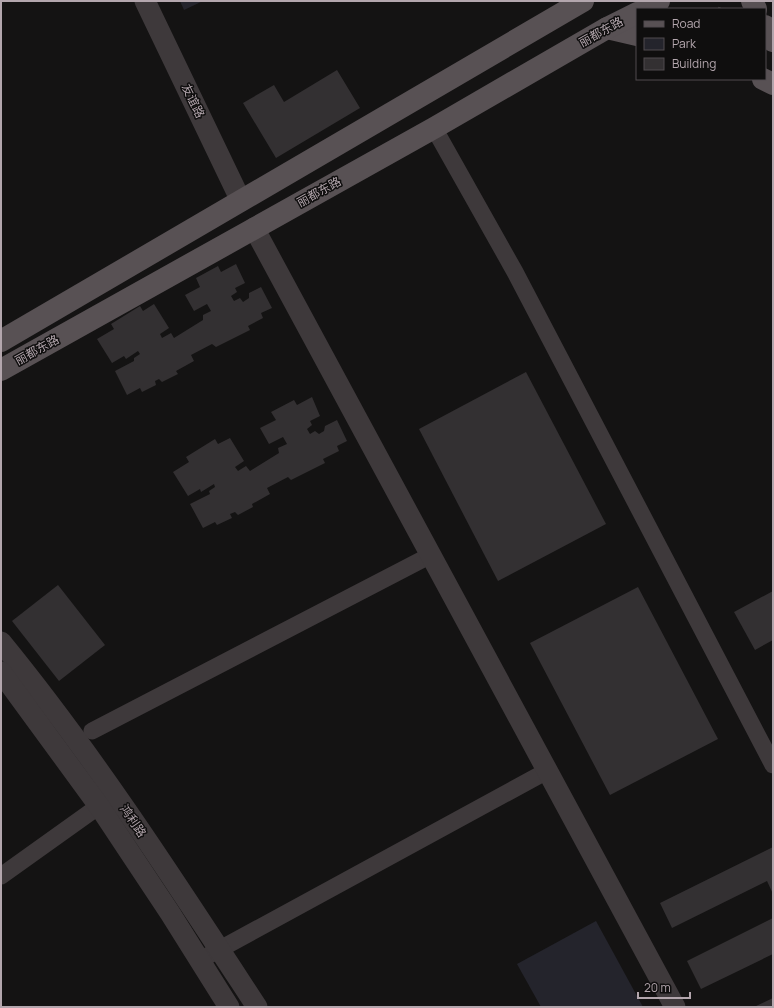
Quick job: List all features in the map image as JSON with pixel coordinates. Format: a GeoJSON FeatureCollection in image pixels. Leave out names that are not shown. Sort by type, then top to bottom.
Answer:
{"type":"FeatureCollection","features":[{"type":"Feature","properties":{"kind":"main road"},"geometry":{"type":"LineString","coordinates":[[1,340],[583,1]]}},
{"type":"Feature","properties":{"kind":"main road"},"geometry":{"type":"LineString","coordinates":[[646,8],[659,1]]}},
{"type":"Feature","properties":{"kind":"main road","name":"丽都东路"},"geometry":{"type":"LineString","coordinates":[[1,370],[434,128],[607,28],[636,14]]}},
{"type":"Feature","properties":{"kind":"main road"},"geometry":{"type":"LineString","coordinates":[[607,28],[636,35]]}},
{"type":"Feature","properties":{"kind":"main road"},"geometry":{"type":"LineString","coordinates":[[766,28],[773,42]]}},
{"type":"Feature","properties":{"kind":"street","name":"友谊路"},"geometry":{"type":"LineString","coordinates":[[145,1],[241,201]]}},
{"type":"Feature","properties":{"kind":"street"},"geometry":{"type":"LineString","coordinates":[[434,128],[515,272],[773,765]]}},
{"type":"Feature","properties":{"kind":"street"},"geometry":{"type":"LineString","coordinates":[[254,228],[675,1007]]}},
{"type":"Feature","properties":{"kind":"street"},"geometry":{"type":"LineString","coordinates":[[92,732],[431,555]]}},
{"type":"Feature","properties":{"kind":"street","name":"鸿利路"},"geometry":{"type":"LineString","coordinates":[[1,642],[106,781],[257,1007]]}},
{"type":"Feature","properties":{"kind":"street","name":"鸿利路"},"geometry":{"type":"LineString","coordinates":[[1,672],[99,806],[168,909],[229,1007]]}},
{"type":"Feature","properties":{"kind":"street"},"geometry":{"type":"LineString","coordinates":[[200,960],[548,771]]}},
{"type":"Feature","properties":{"kind":"street"},"geometry":{"type":"LineString","coordinates":[[1,876],[99,806]]}},
{"type":"Feature","properties":{"kind":"green space"},"geometry":{"type":"Polygon","coordinates":[[[180,1],[203,1],[184,10],[180,1]]]}},
{"type":"Feature","properties":{"kind":"green space"},"geometry":{"type":"Polygon","coordinates":[[[596,921],[643,1007],[541,1007],[517,964],[596,921]]]}},
{"type":"Feature","properties":{"kind":"building"},"geometry":{"type":"Polygon","coordinates":[[[337,70],[360,108],[276,158],[243,103],[274,85],[284,102],[337,70]]]}},
{"type":"Feature","properties":{"kind":"building"},"geometry":{"type":"Polygon","coordinates":[[[236,264],[245,283],[235,288],[237,292],[231,296],[234,301],[240,298],[243,302],[249,298],[249,293],[261,287],[272,308],[261,313],[263,318],[248,326],[250,330],[216,347],[212,344],[191,355],[194,361],[176,371],[178,374],[162,382],[159,379],[155,381],[156,385],[142,392],[140,388],[127,395],[115,371],[134,361],[134,358],[140,354],[138,351],[126,359],[124,356],[112,363],[97,339],[114,329],[111,324],[140,306],[143,311],[154,304],[169,328],[160,334],[162,338],[171,333],[174,338],[203,320],[203,315],[211,311],[207,304],[194,311],[185,295],[200,287],[196,278],[218,266],[221,272],[236,264]]]}},
{"type":"Feature","properties":{"kind":"building"},"geometry":{"type":"Polygon","coordinates":[[[526,372],[606,524],[498,581],[419,429],[526,372]]]}},
{"type":"Feature","properties":{"kind":"building"},"geometry":{"type":"Polygon","coordinates":[[[312,397],[320,416],[310,421],[312,425],[307,429],[310,434],[315,431],[319,434],[324,431],[325,426],[337,420],[347,441],[337,446],[339,451],[323,459],[325,463],[291,480],[288,477],[267,488],[270,494],[252,504],[253,507],[238,515],[235,512],[230,514],[232,518],[217,525],[215,522],[203,528],[190,504],[210,494],[209,491],[215,487],[214,484],[201,492],[200,489],[188,496],[173,472],[189,462],[186,457],[215,439],[218,444],[230,438],[244,461],[235,467],[238,471],[246,466],[250,471],[279,453],[278,448],[287,444],[283,437],[269,444],[260,428],[276,420],[271,412],[294,400],[297,405],[312,397]]]}},
{"type":"Feature","properties":{"kind":"building"},"geometry":{"type":"Polygon","coordinates":[[[58,585],[105,645],[59,681],[12,621],[58,585]]]}},
{"type":"Feature","properties":{"kind":"building"},"geometry":{"type":"Polygon","coordinates":[[[638,587],[718,739],[610,795],[530,643],[638,587]]]}},
{"type":"Feature","properties":{"kind":"building"},"geometry":{"type":"Polygon","coordinates":[[[773,591],[773,640],[755,650],[734,612],[773,591]]]}},
{"type":"Feature","properties":{"kind":"building"},"geometry":{"type":"Polygon","coordinates":[[[773,847],[773,894],[767,881],[672,928],[660,903],[773,847]]]}},
{"type":"Feature","properties":{"kind":"building"},"geometry":{"type":"Polygon","coordinates":[[[773,918],[773,954],[701,989],[687,961],[773,918]]]}},
{"type":"Feature","properties":{"kind":"building"},"geometry":{"type":"Polygon","coordinates":[[[773,998],[773,1007],[754,1007],[773,998]]]}}]}
